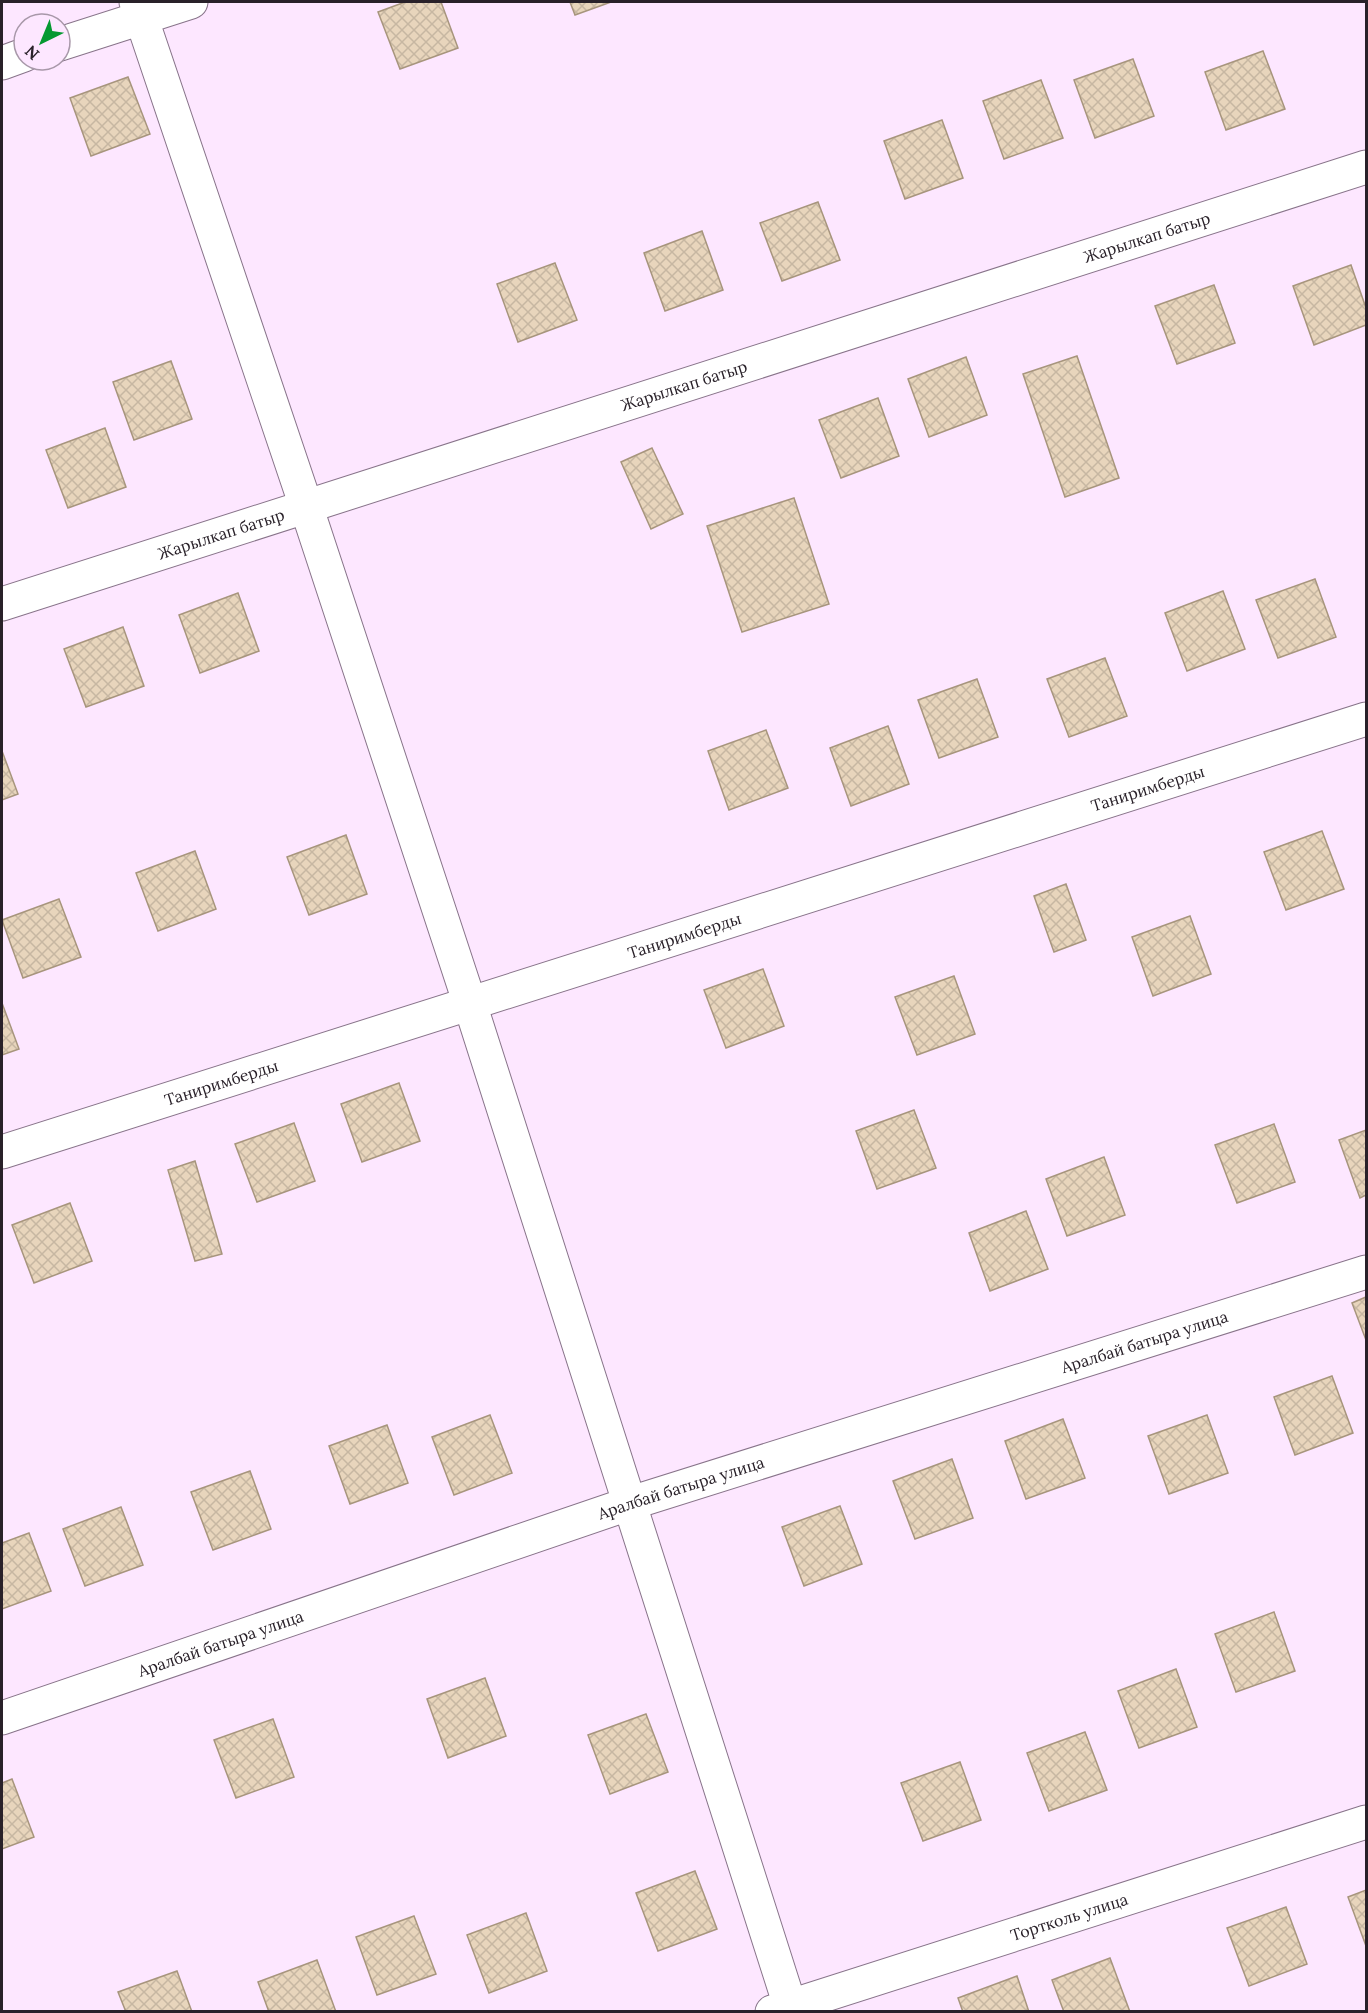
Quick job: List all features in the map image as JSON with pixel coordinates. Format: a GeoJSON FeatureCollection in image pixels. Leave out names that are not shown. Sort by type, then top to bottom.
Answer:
{"type":"FeatureCollection","features":[{"type":"Feature","properties":{"kind":"street"},"geometry":{"type":"LineString","coordinates":[[72,39],[138,9],[191,2]]}},
{"type":"Feature","properties":{"kind":"street"},"geometry":{"type":"LineString","coordinates":[[138,9],[306,506],[470,1004],[631,1503],[784,2010]]}},
{"type":"Feature","properties":{"kind":"street","name":"Жарылкап батыр"},"geometry":{"type":"LineString","coordinates":[[2,604],[1366,167]]}},
{"type":"Feature","properties":{"kind":"street","name":"Таниримберды"},"geometry":{"type":"LineString","coordinates":[[2,1152],[1366,719]]}},
{"type":"Feature","properties":{"kind":"street","name":"Аралбай батыра улица"},"geometry":{"type":"LineString","coordinates":[[2,1718],[631,1503],[1366,1272]]}},
{"type":"Feature","properties":{"kind":"street","name":"Тортколь улица"},"geometry":{"type":"LineString","coordinates":[[784,2010],[1366,1822]]}},
{"type":"Feature","properties":{"kind":"building"},"geometry":{"type":"Polygon","coordinates":[[[405,2],[441,2],[458,48],[400,69],[378,12],[405,2]]]}},
{"type":"Feature","properties":{"kind":"building"},"geometry":{"type":"Polygon","coordinates":[[[570,2],[611,2],[575,15],[570,2]]]}},
{"type":"Feature","properties":{"kind":"building"},"geometry":{"type":"Polygon","coordinates":[[[1263,51],[1285,109],[1226,130],[1205,72],[1263,51]]]}},
{"type":"Feature","properties":{"kind":"building"},"geometry":{"type":"Polygon","coordinates":[[[1133,59],[1154,116],[1095,138],[1074,80],[1133,59]]]}},
{"type":"Feature","properties":{"kind":"building"},"geometry":{"type":"Polygon","coordinates":[[[128,77],[150,134],[91,156],[70,98],[128,77]]]}},
{"type":"Feature","properties":{"kind":"building"},"geometry":{"type":"Polygon","coordinates":[[[1041,80],[1063,138],[1004,159],[983,101],[1041,80]]]}},
{"type":"Feature","properties":{"kind":"building"},"geometry":{"type":"Polygon","coordinates":[[[942,120],[963,178],[905,199],[884,141],[942,120]]]}},
{"type":"Feature","properties":{"kind":"building"},"geometry":{"type":"Polygon","coordinates":[[[818,202],[840,260],[782,281],[760,223],[818,202]]]}},
{"type":"Feature","properties":{"kind":"building"},"geometry":{"type":"Polygon","coordinates":[[[702,231],[723,290],[665,311],[644,253],[702,231]]]}},
{"type":"Feature","properties":{"kind":"building"},"geometry":{"type":"Polygon","coordinates":[[[555,263],[577,320],[518,342],[497,284],[555,263]]]}},
{"type":"Feature","properties":{"kind":"building"},"geometry":{"type":"Polygon","coordinates":[[[1351,265],[1366,308],[1366,325],[1314,345],[1293,286],[1351,265]]]}},
{"type":"Feature","properties":{"kind":"building"},"geometry":{"type":"Polygon","coordinates":[[[1214,285],[1235,343],[1177,364],[1155,306],[1214,285]]]}},
{"type":"Feature","properties":{"kind":"building"},"geometry":{"type":"Polygon","coordinates":[[[1077,356],[1119,478],[1065,497],[1023,374],[1077,356]]]}},
{"type":"Feature","properties":{"kind":"building"},"geometry":{"type":"Polygon","coordinates":[[[966,357],[987,415],[929,437],[908,379],[966,357]]]}},
{"type":"Feature","properties":{"kind":"building"},"geometry":{"type":"Polygon","coordinates":[[[171,361],[192,419],[134,440],[113,382],[171,361]]]}},
{"type":"Feature","properties":{"kind":"building"},"geometry":{"type":"Polygon","coordinates":[[[878,398],[899,456],[841,478],[819,420],[878,398]]]}},
{"type":"Feature","properties":{"kind":"building"},"geometry":{"type":"Polygon","coordinates":[[[105,428],[126,487],[68,508],[46,450],[105,428]]]}},
{"type":"Feature","properties":{"kind":"building"},"geometry":{"type":"Polygon","coordinates":[[[652,448],[683,514],[651,529],[621,462],[652,448]]]}},
{"type":"Feature","properties":{"kind":"building"},"geometry":{"type":"Polygon","coordinates":[[[794,498],[829,604],[742,632],[707,526],[794,498]]]}},
{"type":"Feature","properties":{"kind":"building"},"geometry":{"type":"Polygon","coordinates":[[[1315,579],[1336,637],[1278,658],[1256,600],[1315,579]]]}},
{"type":"Feature","properties":{"kind":"building"},"geometry":{"type":"Polygon","coordinates":[[[1223,591],[1245,649],[1187,671],[1165,613],[1223,591]]]}},
{"type":"Feature","properties":{"kind":"building"},"geometry":{"type":"Polygon","coordinates":[[[238,593],[259,651],[200,673],[179,615],[238,593]]]}},
{"type":"Feature","properties":{"kind":"building"},"geometry":{"type":"Polygon","coordinates":[[[123,627],[144,686],[86,707],[64,649],[123,627]]]}},
{"type":"Feature","properties":{"kind":"building"},"geometry":{"type":"Polygon","coordinates":[[[1105,658],[1127,716],[1069,737],[1047,679],[1105,658]]]}},
{"type":"Feature","properties":{"kind":"building"},"geometry":{"type":"Polygon","coordinates":[[[977,679],[998,737],[939,758],[918,700],[977,679]]]}},
{"type":"Feature","properties":{"kind":"building"},"geometry":{"type":"Polygon","coordinates":[[[888,726],[909,784],[851,806],[830,748],[888,726]]]}},
{"type":"Feature","properties":{"kind":"building"},"geometry":{"type":"Polygon","coordinates":[[[766,730],[788,788],[729,810],[708,751],[766,730]]]}},
{"type":"Feature","properties":{"kind":"building"},"geometry":{"type":"Polygon","coordinates":[[[2,751],[18,794],[2,800],[2,751]]]}},
{"type":"Feature","properties":{"kind":"building"},"geometry":{"type":"Polygon","coordinates":[[[1322,831],[1344,889],[1286,910],[1264,852],[1322,831]]]}},
{"type":"Feature","properties":{"kind":"building"},"geometry":{"type":"Polygon","coordinates":[[[346,835],[367,894],[309,915],[287,857],[346,835]]]}},
{"type":"Feature","properties":{"kind":"building"},"geometry":{"type":"Polygon","coordinates":[[[195,851],[216,909],[158,931],[136,873],[195,851]]]}},
{"type":"Feature","properties":{"kind":"building"},"geometry":{"type":"Polygon","coordinates":[[[1066,884],[1086,940],[1054,952],[1034,896],[1066,884]]]}},
{"type":"Feature","properties":{"kind":"building"},"geometry":{"type":"Polygon","coordinates":[[[59,899],[81,957],[23,978],[2,920],[59,899]]]}},
{"type":"Feature","properties":{"kind":"building"},"geometry":{"type":"Polygon","coordinates":[[[1190,916],[1211,974],[1153,996],[1132,937],[1190,916]]]}},
{"type":"Feature","properties":{"kind":"building"},"geometry":{"type":"Polygon","coordinates":[[[763,969],[784,1026],[726,1048],[704,990],[763,969]]]}},
{"type":"Feature","properties":{"kind":"building"},"geometry":{"type":"Polygon","coordinates":[[[954,976],[975,1034],[917,1055],[895,997],[954,976]]]}},
{"type":"Feature","properties":{"kind":"building"},"geometry":{"type":"Polygon","coordinates":[[[2,1003],[19,1049],[2,1055],[2,1003]]]}},
{"type":"Feature","properties":{"kind":"building"},"geometry":{"type":"Polygon","coordinates":[[[399,1083],[420,1141],[362,1162],[341,1104],[399,1083]]]}},
{"type":"Feature","properties":{"kind":"building"},"geometry":{"type":"Polygon","coordinates":[[[914,1110],[936,1168],[877,1189],[856,1131],[914,1110]]]}},
{"type":"Feature","properties":{"kind":"building"},"geometry":{"type":"Polygon","coordinates":[[[294,1123],[315,1181],[257,1202],[235,1144],[294,1123]]]}},
{"type":"Feature","properties":{"kind":"building"},"geometry":{"type":"Polygon","coordinates":[[[1274,1124],[1295,1182],[1237,1203],[1215,1145],[1274,1124]]]}},
{"type":"Feature","properties":{"kind":"building"},"geometry":{"type":"Polygon","coordinates":[[[1366,1130],[1366,1195],[1360,1198],[1339,1140],[1366,1130]]]}},
{"type":"Feature","properties":{"kind":"building"},"geometry":{"type":"Polygon","coordinates":[[[1104,1157],[1125,1215],[1067,1236],[1046,1179],[1104,1157]]]}},
{"type":"Feature","properties":{"kind":"building"},"geometry":{"type":"Polygon","coordinates":[[[195,1161],[222,1254],[195,1261],[168,1170],[195,1161]]]}},
{"type":"Feature","properties":{"kind":"building"},"geometry":{"type":"Polygon","coordinates":[[[70,1203],[92,1261],[34,1283],[12,1225],[70,1203]]]}},
{"type":"Feature","properties":{"kind":"building"},"geometry":{"type":"Polygon","coordinates":[[[1026,1211],[1048,1269],[990,1291],[969,1233],[1026,1211]]]}},
{"type":"Feature","properties":{"kind":"building"},"geometry":{"type":"Polygon","coordinates":[[[1366,1297],[1366,1340],[1352,1303],[1366,1297]]]}},
{"type":"Feature","properties":{"kind":"building"},"geometry":{"type":"Polygon","coordinates":[[[1332,1376],[1353,1433],[1295,1455],[1274,1397],[1332,1376]]]}},
{"type":"Feature","properties":{"kind":"building"},"geometry":{"type":"Polygon","coordinates":[[[490,1415],[512,1473],[454,1495],[432,1437],[490,1415]]]}},
{"type":"Feature","properties":{"kind":"building"},"geometry":{"type":"Polygon","coordinates":[[[1207,1415],[1228,1473],[1169,1494],[1148,1436],[1207,1415]]]}},
{"type":"Feature","properties":{"kind":"building"},"geometry":{"type":"Polygon","coordinates":[[[1063,1419],[1085,1478],[1026,1499],[1005,1441],[1063,1419]]]}},
{"type":"Feature","properties":{"kind":"building"},"geometry":{"type":"Polygon","coordinates":[[[387,1425],[408,1483],[350,1504],[329,1446],[387,1425]]]}},
{"type":"Feature","properties":{"kind":"building"},"geometry":{"type":"Polygon","coordinates":[[[952,1459],[973,1518],[915,1539],[893,1481],[952,1459]]]}},
{"type":"Feature","properties":{"kind":"building"},"geometry":{"type":"Polygon","coordinates":[[[250,1471],[271,1529],[213,1550],[191,1492],[250,1471]]]}},
{"type":"Feature","properties":{"kind":"building"},"geometry":{"type":"Polygon","coordinates":[[[840,1506],[862,1564],[804,1586],[782,1527],[840,1506]]]}},
{"type":"Feature","properties":{"kind":"building"},"geometry":{"type":"Polygon","coordinates":[[[121,1507],[143,1565],[85,1586],[63,1529],[121,1507]]]}},
{"type":"Feature","properties":{"kind":"building"},"geometry":{"type":"Polygon","coordinates":[[[29,1533],[51,1591],[2,1609],[2,1543],[29,1533]]]}},
{"type":"Feature","properties":{"kind":"building"},"geometry":{"type":"Polygon","coordinates":[[[1274,1612],[1295,1671],[1236,1692],[1215,1634],[1274,1612]]]}},
{"type":"Feature","properties":{"kind":"building"},"geometry":{"type":"Polygon","coordinates":[[[1176,1669],[1197,1727],[1139,1748],[1118,1691],[1176,1669]]]}},
{"type":"Feature","properties":{"kind":"building"},"geometry":{"type":"Polygon","coordinates":[[[485,1678],[506,1736],[448,1758],[427,1699],[485,1678]]]}},
{"type":"Feature","properties":{"kind":"building"},"geometry":{"type":"Polygon","coordinates":[[[646,1714],[668,1772],[610,1794],[588,1735],[646,1714]]]}},
{"type":"Feature","properties":{"kind":"building"},"geometry":{"type":"Polygon","coordinates":[[[273,1719],[294,1777],[236,1798],[214,1740],[273,1719]]]}},
{"type":"Feature","properties":{"kind":"building"},"geometry":{"type":"Polygon","coordinates":[[[1085,1732],[1107,1790],[1049,1811],[1027,1753],[1085,1732]]]}},
{"type":"Feature","properties":{"kind":"building"},"geometry":{"type":"Polygon","coordinates":[[[960,1762],[981,1820],[923,1841],[901,1783],[960,1762]]]}},
{"type":"Feature","properties":{"kind":"building"},"geometry":{"type":"Polygon","coordinates":[[[12,1779],[34,1837],[2,1849],[2,1783],[12,1779]]]}},
{"type":"Feature","properties":{"kind":"building"},"geometry":{"type":"Polygon","coordinates":[[[695,1871],[717,1929],[658,1951],[636,1893],[695,1871]]]}},
{"type":"Feature","properties":{"kind":"building"},"geometry":{"type":"Polygon","coordinates":[[[1366,1890],[1366,1946],[1348,1897],[1366,1890]]]}},
{"type":"Feature","properties":{"kind":"building"},"geometry":{"type":"Polygon","coordinates":[[[1286,1907],[1307,1964],[1249,1986],[1227,1928],[1286,1907]]]}},
{"type":"Feature","properties":{"kind":"building"},"geometry":{"type":"Polygon","coordinates":[[[526,1913],[547,1971],[489,1993],[467,1935],[526,1913]]]}},
{"type":"Feature","properties":{"kind":"building"},"geometry":{"type":"Polygon","coordinates":[[[414,1916],[436,1974],[377,1995],[356,1937],[414,1916]]]}},
{"type":"Feature","properties":{"kind":"building"},"geometry":{"type":"Polygon","coordinates":[[[1110,1958],[1130,2012],[1064,2012],[1052,1980],[1110,1958]]]}},
{"type":"Feature","properties":{"kind":"building"},"geometry":{"type":"Polygon","coordinates":[[[317,1960],[336,2012],[269,2012],[258,1982],[317,1960]]]}},
{"type":"Feature","properties":{"kind":"building"},"geometry":{"type":"Polygon","coordinates":[[[177,1971],[192,2012],[126,2012],[118,1992],[177,1971]]]}},
{"type":"Feature","properties":{"kind":"building"},"geometry":{"type":"Polygon","coordinates":[[[1017,1976],[1029,2012],[963,2012],[958,1998],[1017,1976]]]}}]}
